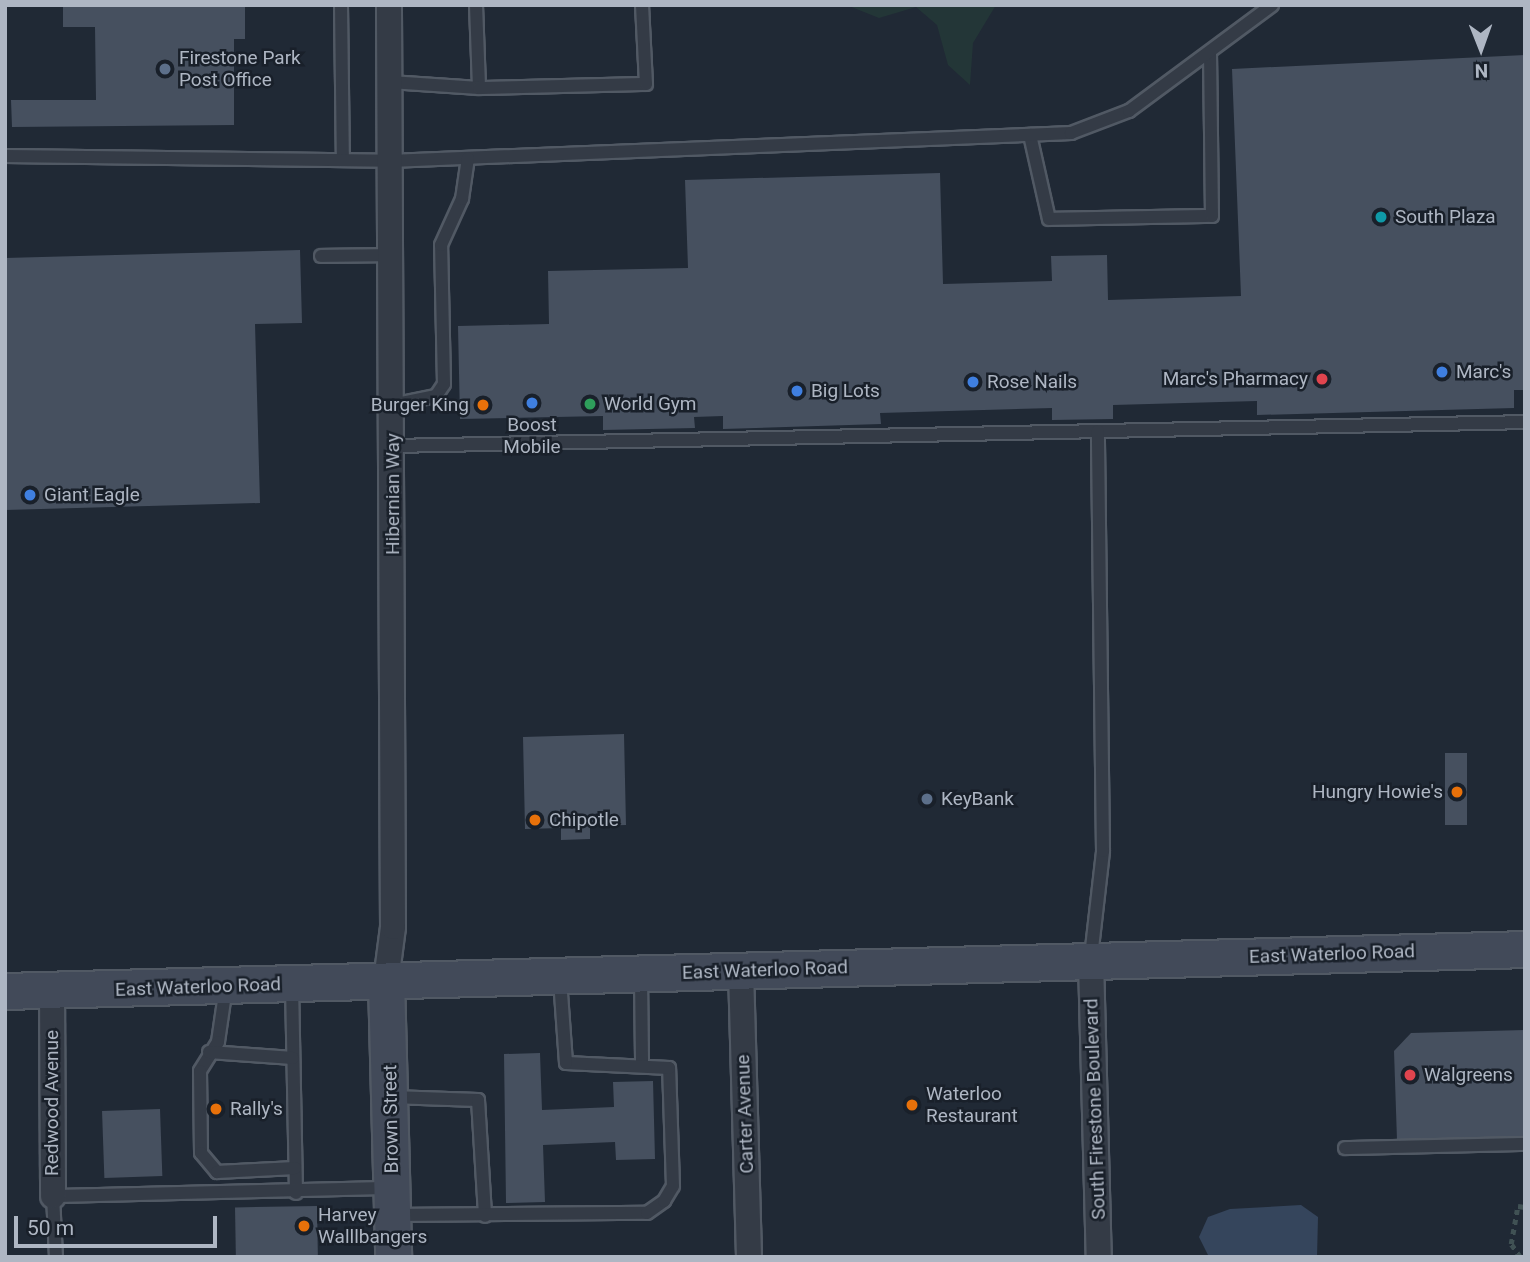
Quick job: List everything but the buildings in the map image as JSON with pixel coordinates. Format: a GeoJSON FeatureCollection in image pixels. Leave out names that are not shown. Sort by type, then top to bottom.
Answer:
{"type":"FeatureCollection","features":[{"type":"Feature","properties":{"kind":"main road","name":"East Waterloo Road"},"geometry":{"type":"LineString","coordinates":[[5,991],[1525,949]]}},
{"type":"Feature","properties":{"kind":"main road","name":"Brown Street"},"geometry":{"type":"LineString","coordinates":[[386,981],[393,1257]]}},
{"type":"Feature","properties":{"kind":"street","name":"Hibernian Way"},"geometry":{"type":"LineString","coordinates":[[386,981],[393,927],[393,405],[389,5]]}},
{"type":"Feature","properties":{"kind":"street","name":"South Firestone Boulevard"},"geometry":{"type":"LineString","coordinates":[[1091,961],[1099,1257]]}},
{"type":"Feature","properties":{"kind":"street","name":"Carter Avenue"},"geometry":{"type":"LineString","coordinates":[[741,970],[749,1257]]}},
{"type":"Feature","properties":{"kind":"street","name":"Redwood Avenue"},"geometry":{"type":"LineString","coordinates":[[52,991],[53,1196]]}},
{"type":"Feature","properties":{"kind":"lane"},"geometry":{"type":"LineString","coordinates":[[341,5],[343,160]]}},
{"type":"Feature","properties":{"kind":"lane"},"geometry":{"type":"LineString","coordinates":[[476,5],[479,88]]}},
{"type":"Feature","properties":{"kind":"lane"},"geometry":{"type":"LineString","coordinates":[[390,82],[479,88],[646,84],[642,5]]}},
{"type":"Feature","properties":{"kind":"lane"},"geometry":{"type":"LineString","coordinates":[[5,156],[390,161],[1071,133],[1129,111],[1210,54],[1272,5]]}},
{"type":"Feature","properties":{"kind":"lane"},"geometry":{"type":"LineString","coordinates":[[1030,135],[1049,219],[1212,216],[1210,54]]}},
{"type":"Feature","properties":{"kind":"lane"},"geometry":{"type":"LineString","coordinates":[[393,405],[436,396],[444,384],[441,246],[462,199],[468,158]]}},
{"type":"Feature","properties":{"kind":"lane"},"geometry":{"type":"LineString","coordinates":[[321,256],[391,255]]}},
{"type":"Feature","properties":{"kind":"lane"},"geometry":{"type":"LineString","coordinates":[[393,446],[1525,422]]}},
{"type":"Feature","properties":{"kind":"lane"},"geometry":{"type":"LineString","coordinates":[[1091,961],[1103,851],[1098,431]]}},
{"type":"Feature","properties":{"kind":"lane"},"geometry":{"type":"LineString","coordinates":[[641,973],[642,1064]]}},
{"type":"Feature","properties":{"kind":"lane"},"geometry":{"type":"LineString","coordinates":[[53,1196],[296,1193],[392,1201],[485,1216],[647,1213],[664,1200],[673,1185],[669,1068],[642,1064],[566,1063],[560,976]]}},
{"type":"Feature","properties":{"kind":"lane"},"geometry":{"type":"LineString","coordinates":[[292,984],[296,1193]]}},
{"type":"Feature","properties":{"kind":"lane"},"geometry":{"type":"LineString","coordinates":[[226,986],[223,1025],[209,1052],[199,1081],[201,1153],[207,1166],[217,1172],[295,1168]]}},
{"type":"Feature","properties":{"kind":"lane"},"geometry":{"type":"LineString","coordinates":[[209,1052],[293,1058]]}},
{"type":"Feature","properties":{"kind":"lane"},"geometry":{"type":"LineString","coordinates":[[390,1097],[478,1100],[485,1216]]}},
{"type":"Feature","properties":{"kind":"lane"},"geometry":{"type":"LineString","coordinates":[[1345,1148],[1525,1144]]}},
{"type":"Feature","properties":{"kind":"lane","name":"Redwood Avenue"},"geometry":{"type":"LineString","coordinates":[[53,1196],[56,1257]]}},
{"type":"Feature","properties":{"kind":"path"},"geometry":{"type":"LineString","coordinates":[[1521,1257],[1510,1244],[1518,1206],[1525,1207]]}},
{"type":"Feature","properties":{"kind":"shaded area"},"geometry":{"type":"Polygon","coordinates":[[[996,5],[973,43],[970,85],[948,65],[937,25],[916,7],[879,18],[849,6],[996,5]]]}},
{"type":"Feature","properties":{"kind":"water"},"geometry":{"type":"Polygon","coordinates":[[[1301,1205],[1318,1217],[1317,1257],[1209,1257],[1199,1237],[1208,1217],[1230,1209],[1301,1205]]]}},
{"type":"Feature","properties":{"kind":"place","name":"Firestone Park Post Office"},"geometry":{"type":"Point","coordinates":[165,69]}},
{"type":"Feature","properties":{"kind":"place","name":"South Plaza"},"geometry":{"type":"Point","coordinates":[1381,217]}},
{"type":"Feature","properties":{"kind":"place","name":"Marc's"},"geometry":{"type":"Point","coordinates":[1442,372]}},
{"type":"Feature","properties":{"kind":"place","name":"Marc's Pharmacy"},"geometry":{"type":"Point","coordinates":[1322,379]}},
{"type":"Feature","properties":{"kind":"place","name":"Rose Nails"},"geometry":{"type":"Point","coordinates":[973,382]}},
{"type":"Feature","properties":{"kind":"place","name":"Big Lots"},"geometry":{"type":"Point","coordinates":[797,391]}},
{"type":"Feature","properties":{"kind":"place","name":"Boost Mobile"},"geometry":{"type":"Point","coordinates":[532,403]}},
{"type":"Feature","properties":{"kind":"place","name":"World Gym"},"geometry":{"type":"Point","coordinates":[590,404]}},
{"type":"Feature","properties":{"kind":"place","name":"Burger King"},"geometry":{"type":"Point","coordinates":[483,405]}},
{"type":"Feature","properties":{"kind":"place","name":"Giant Eagle"},"geometry":{"type":"Point","coordinates":[30,495]}},
{"type":"Feature","properties":{"kind":"place","name":"Hungry Howie's"},"geometry":{"type":"Point","coordinates":[1457,792]}},
{"type":"Feature","properties":{"kind":"place","name":"KeyBank"},"geometry":{"type":"Point","coordinates":[927,799]}},
{"type":"Feature","properties":{"kind":"place","name":"Chipotle"},"geometry":{"type":"Point","coordinates":[535,820]}},
{"type":"Feature","properties":{"kind":"place","name":"Walgreens"},"geometry":{"type":"Point","coordinates":[1410,1075]}},
{"type":"Feature","properties":{"kind":"place","name":"Waterloo Restaurant"},"geometry":{"type":"Point","coordinates":[912,1105]}},
{"type":"Feature","properties":{"kind":"place","name":"Rally's"},"geometry":{"type":"Point","coordinates":[216,1109]}},
{"type":"Feature","properties":{"kind":"place","name":"Harvey Walllbangers"},"geometry":{"type":"Point","coordinates":[304,1226]}}]}
